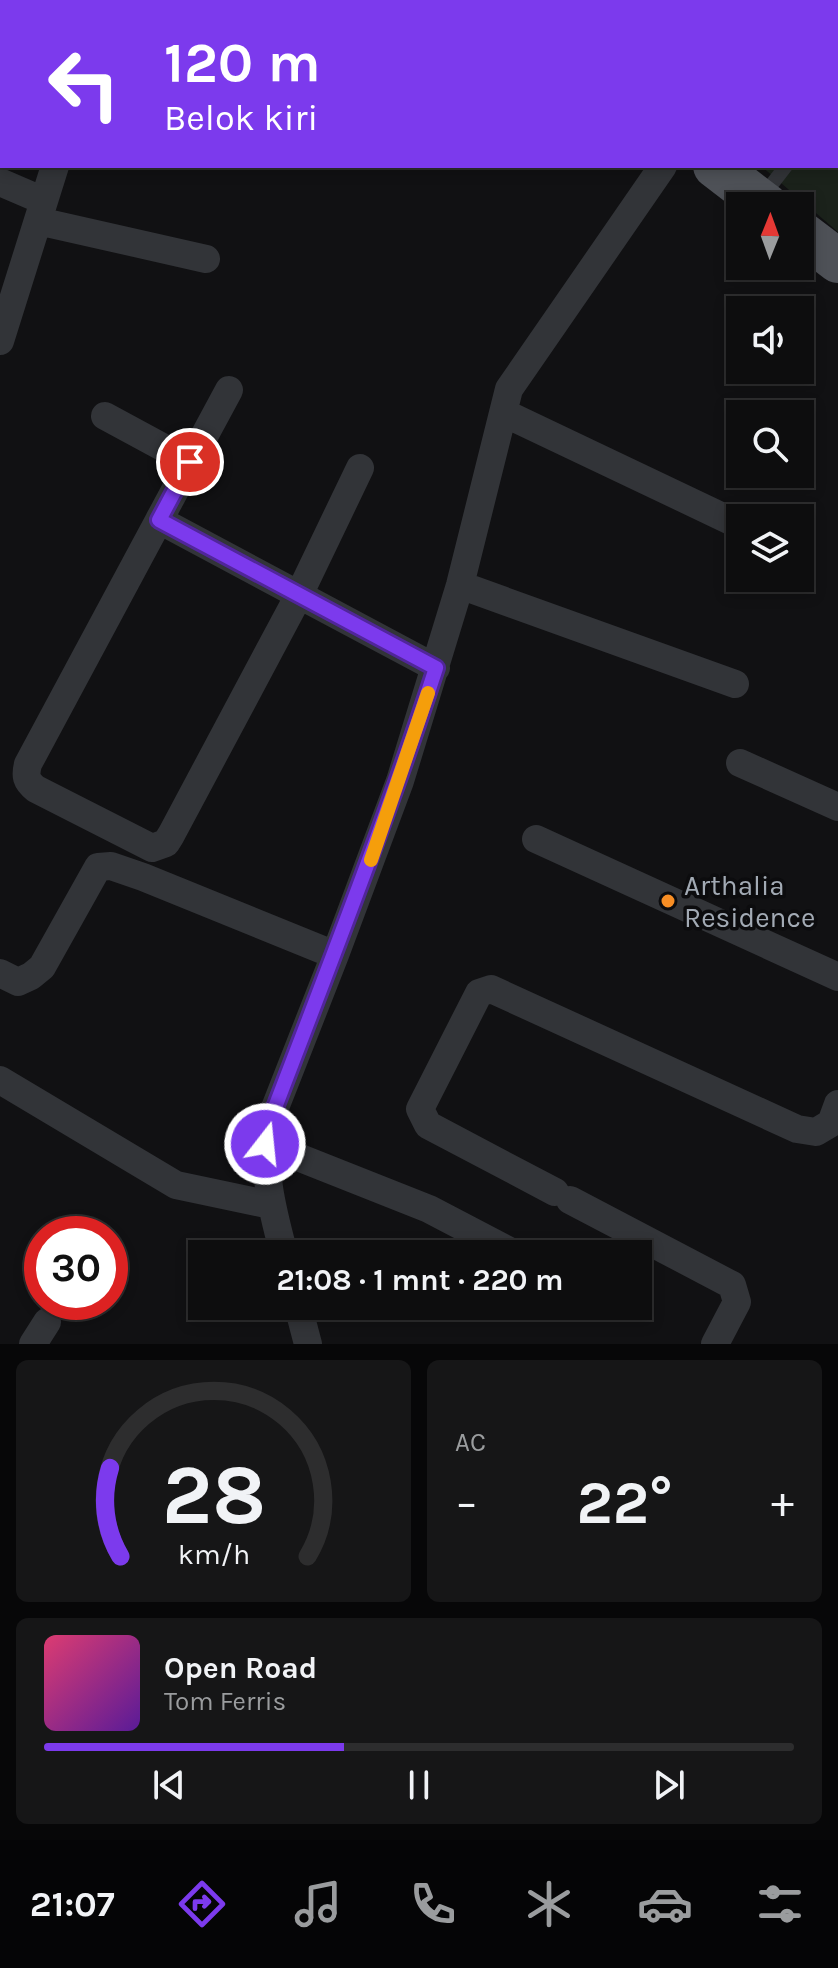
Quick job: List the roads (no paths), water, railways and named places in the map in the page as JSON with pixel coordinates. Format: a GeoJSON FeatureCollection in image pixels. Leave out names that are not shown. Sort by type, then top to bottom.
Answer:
{"type":"FeatureCollection","features":[{"type":"Feature","properties":{"kind":"main road"},"geometry":{"type":"LineString","coordinates":[[718,168],[749,192]]}},
{"type":"Feature","properties":{"kind":"main road"},"geometry":{"type":"LineString","coordinates":[[814,243],[838,261]]}},
{"type":"Feature","properties":{"kind":"street"},"geometry":{"type":"LineString","coordinates":[[0,341],[54,168]]}},
{"type":"Feature","properties":{"kind":"street"},"geometry":{"type":"LineString","coordinates":[[280,1240],[271,1205],[265,1144],[271,1118],[400,781],[460,585],[509,389],[662,168]]}},
{"type":"Feature","properties":{"kind":"street"},"geometry":{"type":"LineString","coordinates":[[0,182],[41,211],[206,259]]}},
{"type":"Feature","properties":{"kind":"street"},"geometry":{"type":"LineString","coordinates":[[229,390],[28,764],[26,778],[36,789],[148,847],[166,843],[299,595],[360,468]]}},
{"type":"Feature","properties":{"kind":"street"},"geometry":{"type":"LineString","coordinates":[[504,413],[726,519]]}},
{"type":"Feature","properties":{"kind":"street"},"geometry":{"type":"LineString","coordinates":[[105,416],[190,462]]}},
{"type":"Feature","properties":{"kind":"street"},"geometry":{"type":"LineString","coordinates":[[159,520],[436,668]]}},
{"type":"Feature","properties":{"kind":"street"},"geometry":{"type":"LineString","coordinates":[[460,585],[735,684]]}},
{"type":"Feature","properties":{"kind":"street"},"geometry":{"type":"LineString","coordinates":[[740,763],[838,807]]}},
{"type":"Feature","properties":{"kind":"street"},"geometry":{"type":"LineString","coordinates":[[536,839],[838,977]]}},
{"type":"Feature","properties":{"kind":"street"},"geometry":{"type":"LineString","coordinates":[[0,973],[18,982],[42,967],[98,867],[106,865],[335,955]]}},
{"type":"Feature","properties":{"kind":"street"},"geometry":{"type":"LineString","coordinates":[[715,1344],[737,1302],[732,1285],[428,1125],[420,1109],[479,993],[491,989],[797,1129],[816,1132],[831,1123],[838,1104]]}},
{"type":"Feature","properties":{"kind":"street"},"geometry":{"type":"LineString","coordinates":[[0,1080],[176,1185],[271,1205]]}},
{"type":"Feature","properties":{"kind":"street"},"geometry":{"type":"LineString","coordinates":[[265,1144],[429,1209],[488,1240]]}},
{"type":"Feature","properties":{"kind":"street"},"geometry":{"type":"LineString","coordinates":[[302,1320],[308,1344]]}},
{"type":"Feature","properties":{"kind":"lane"},"geometry":{"type":"LineString","coordinates":[[770,192],[785,168]]}},
{"type":"Feature","properties":{"kind":"place","name":"Arthalia Residence"},"geometry":{"type":"Point","coordinates":[668,901]}}]}
